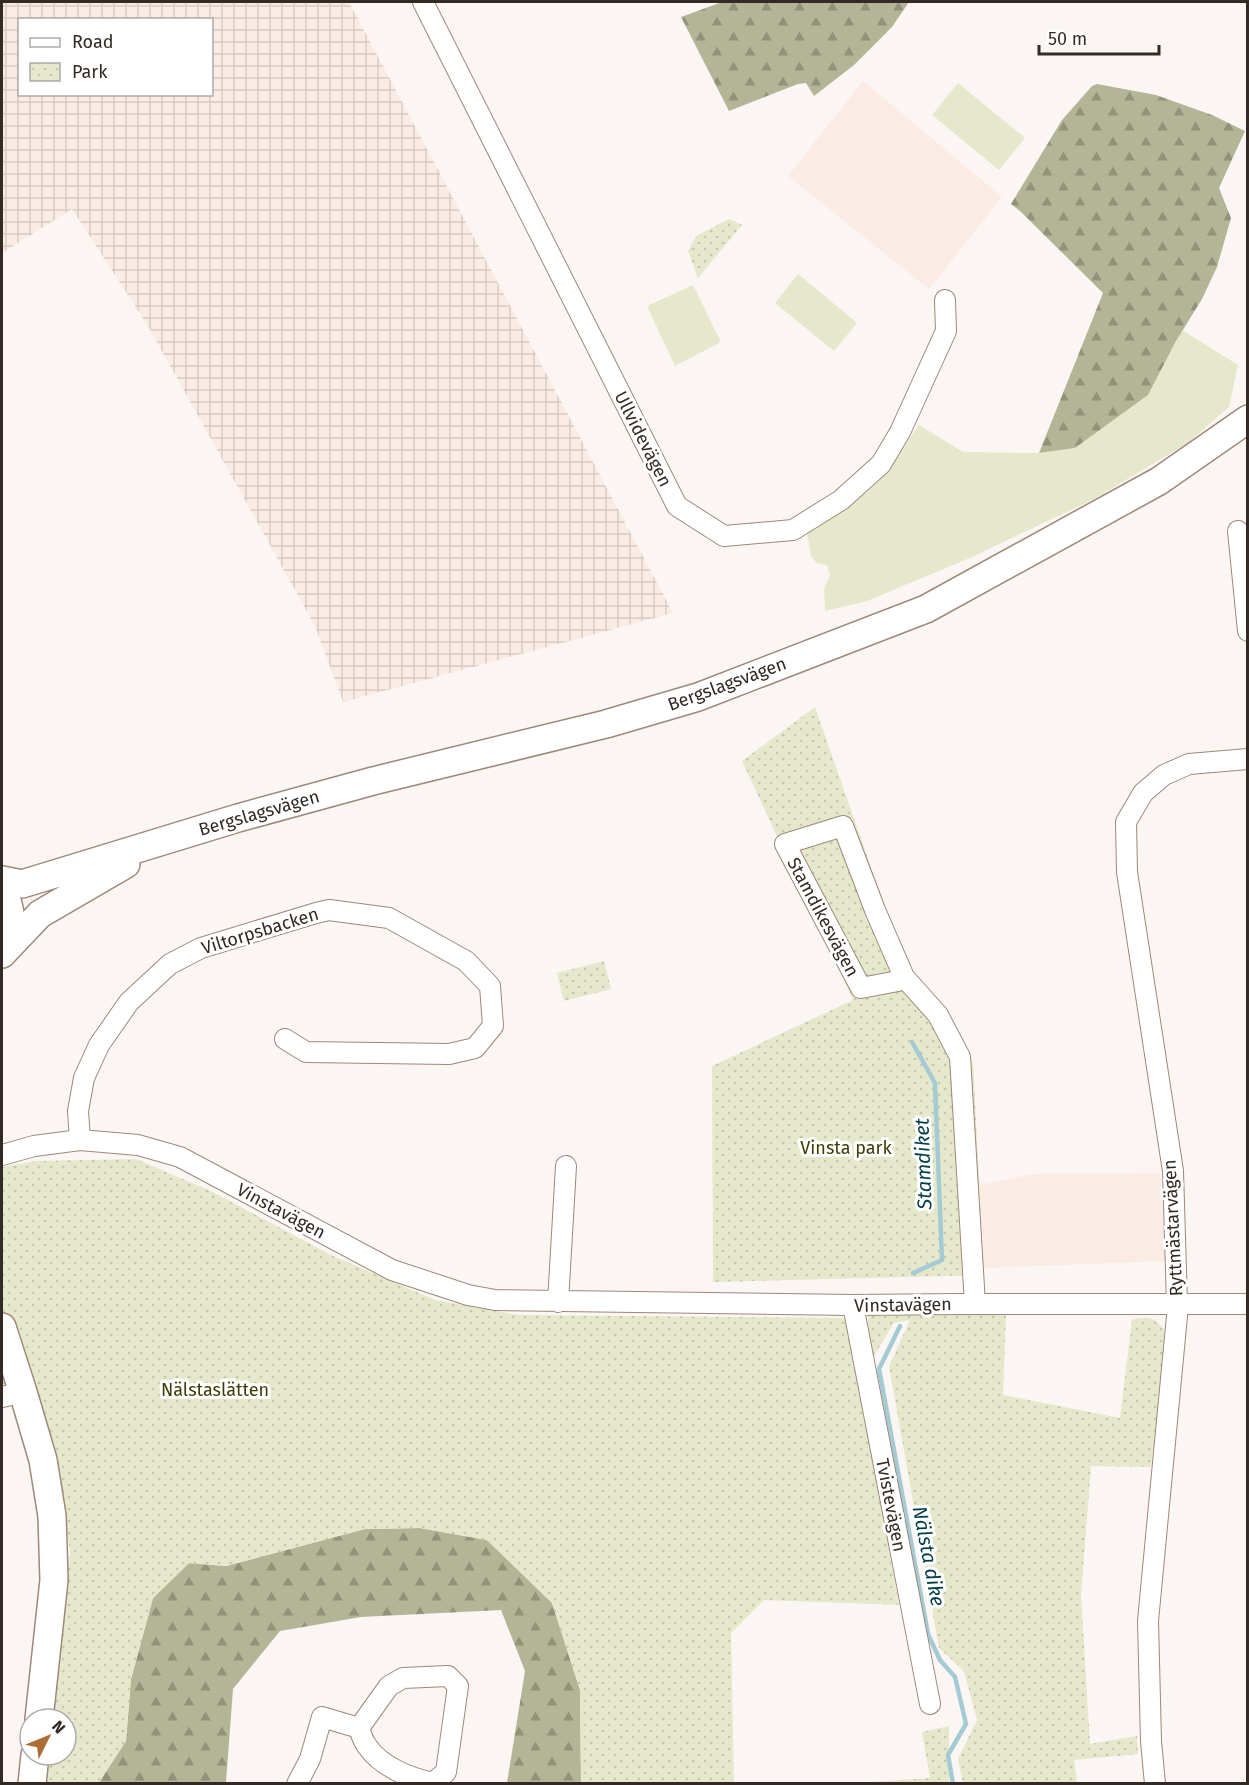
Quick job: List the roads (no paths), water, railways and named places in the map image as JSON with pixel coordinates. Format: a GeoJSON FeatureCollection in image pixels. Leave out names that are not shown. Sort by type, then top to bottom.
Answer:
{"type":"FeatureCollection","features":[{"type":"Feature","properties":{"kind":"main road","name":"Bergslagsvägen"},"geometry":{"type":"LineString","coordinates":[[2,880],[22,884],[238,818],[362,784],[606,724],[698,697],[926,609],[1159,481],[1248,419]]}},
{"type":"Feature","properties":{"kind":"main road","name":"Bergslagsvägen"},"geometry":{"type":"LineString","coordinates":[[2,954],[40,914],[163,842]]}},
{"type":"Feature","properties":{"kind":"main road","name":"Bergslagsvägen"},"geometry":{"type":"LineString","coordinates":[[2,892],[10,913],[10,927],[2,954]]}},
{"type":"Feature","properties":{"kind":"main road"},"geometry":{"type":"LineString","coordinates":[[2,1327],[12,1394],[43,1460],[52,1516],[54,1580],[40,1707]]}},
{"type":"Feature","properties":{"kind":"main road"},"geometry":{"type":"LineString","coordinates":[[32,1784],[34,1767]]}},
{"type":"Feature","properties":{"kind":"street","name":"Ullvidevägen"},"geometry":{"type":"LineString","coordinates":[[423,2],[677,506],[724,536],[793,530],[841,500],[881,464],[900,432],[946,331],[945,300]]}},
{"type":"Feature","properties":{"kind":"street"},"geometry":{"type":"LineString","coordinates":[[1238,531],[1248,631]]}},
{"type":"Feature","properties":{"kind":"street","name":"Ryttmästarvägen"},"geometry":{"type":"LineString","coordinates":[[1155,1784],[1151,1741],[1148,1621],[1176,1328],[1173,1171],[1127,872],[1126,822],[1143,793],[1164,775],[1189,764],[1248,759]]}},
{"type":"Feature","properties":{"kind":"street","name":"Stamdikesvägen"},"geometry":{"type":"LineString","coordinates":[[904,976],[898,981],[861,988],[785,844],[843,826],[874,910],[904,976],[938,1015],[960,1057],[975,1304]]}},
{"type":"Feature","properties":{"kind":"street","name":"Viltorpsbacken"},"geometry":{"type":"LineString","coordinates":[[80,1140],[78,1111],[84,1078],[99,1045],[129,1002],[170,964],[201,948],[329,910],[349,912],[389,918],[466,961],[490,986],[493,1026],[475,1048],[449,1054],[306,1052],[285,1039]]}},
{"type":"Feature","properties":{"kind":"street","name":"Vinstavägen"},"geometry":{"type":"LineString","coordinates":[[2,1155],[34,1146],[80,1140],[138,1145],[180,1157],[392,1270],[468,1295],[495,1300],[853,1305],[1248,1304]]}},
{"type":"Feature","properties":{"kind":"street"},"geometry":{"type":"LineString","coordinates":[[558,1302],[566,1166]]}},
{"type":"Feature","properties":{"kind":"street","name":"Tvistevägen"},"geometry":{"type":"LineString","coordinates":[[853,1305],[930,1704]]}},
{"type":"Feature","properties":{"kind":"street"},"geometry":{"type":"LineString","coordinates":[[403,1677],[448,1677],[458,1686],[446,1772],[433,1783],[414,1779],[380,1761],[366,1746],[359,1728],[389,1686],[403,1677]]}},
{"type":"Feature","properties":{"kind":"street"},"geometry":{"type":"LineString","coordinates":[[297,1784],[310,1759],[322,1718],[359,1728]]}},
{"type":"Feature","properties":{"kind":"waterway","name":"Stamdiket"},"geometry":{"type":"LineString","coordinates":[[912,1042],[935,1083],[942,1260],[913,1273]]}},
{"type":"Feature","properties":{"kind":"waterway","name":"Nälsta dike"},"geometry":{"type":"LineString","coordinates":[[900,1326],[879,1369],[928,1634],[940,1660],[955,1677],[966,1724],[948,1755],[953,1784]]}},
{"type":"Feature","properties":{"kind":"park label","name":"Vinsta park"},"geometry":{"type":"Point","coordinates":[846,1148]}},
{"type":"Feature","properties":{"kind":"park label","name":"Nälstaslätten"},"geometry":{"type":"Point","coordinates":[215,1390]}}]}
